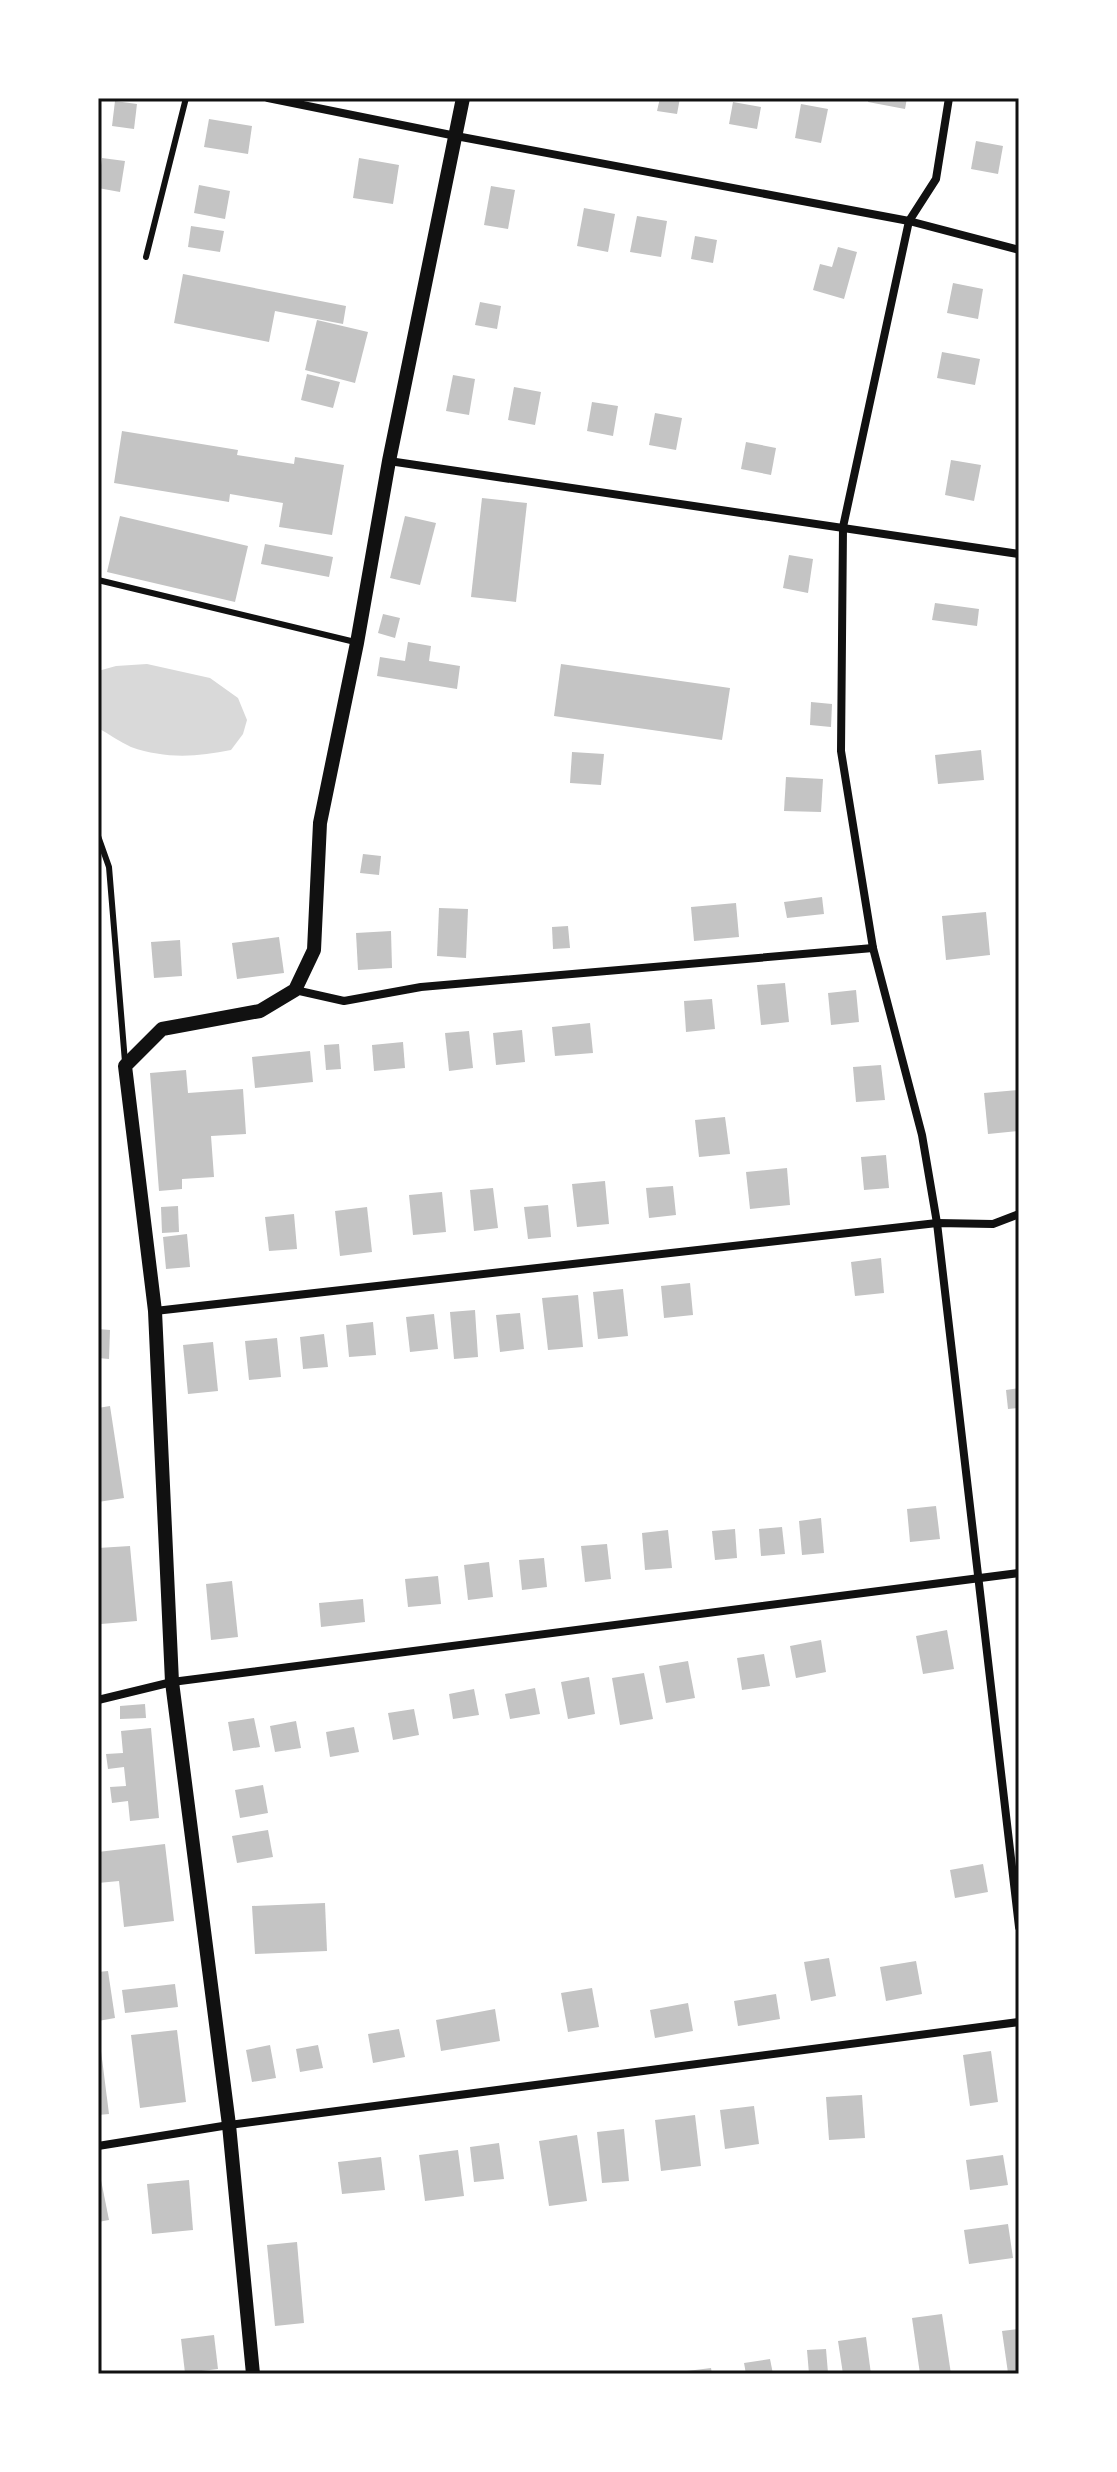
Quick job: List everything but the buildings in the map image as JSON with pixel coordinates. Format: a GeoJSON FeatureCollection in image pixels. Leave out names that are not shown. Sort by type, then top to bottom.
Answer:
{"type":"FeatureCollection","features":[{"type":"Feature","properties":{"kind":"street"},"geometry":{"type":"LineString","coordinates":[[268,98],[909,221],[1019,250]]}},
{"type":"Feature","properties":{"kind":"street"},"geometry":{"type":"LineString","coordinates":[[253,2374],[229,2125],[172,1682],[155,1311],[125,1066],[162,1029],[260,1011],[295,990],[314,950],[320,823],[463,98]]}},
{"type":"Feature","properties":{"kind":"street"},"geometry":{"type":"LineString","coordinates":[[949,98],[936,179],[909,221],[843,527],[841,751],[873,948],[922,1135],[937,1223],[1019,1927]]}},
{"type":"Feature","properties":{"kind":"street"},"geometry":{"type":"LineString","coordinates":[[389,461],[1019,554]]}},
{"type":"Feature","properties":{"kind":"street"},"geometry":{"type":"LineString","coordinates":[[295,990],[344,1001],[421,987],[873,948]]}},
{"type":"Feature","properties":{"kind":"street"},"geometry":{"type":"LineString","coordinates":[[155,1311],[937,1223],[993,1224],[1019,1214]]}},
{"type":"Feature","properties":{"kind":"street"},"geometry":{"type":"LineString","coordinates":[[98,1700],[172,1682],[1019,1573]]}},
{"type":"Feature","properties":{"kind":"street"},"geometry":{"type":"LineString","coordinates":[[98,2146],[229,2125],[1019,2022]]}},
{"type":"Feature","properties":{"kind":"lane"},"geometry":{"type":"LineString","coordinates":[[146,257],[186,98]]}},
{"type":"Feature","properties":{"kind":"lane"},"geometry":{"type":"LineString","coordinates":[[98,580],[357,643]]}},
{"type":"Feature","properties":{"kind":"lane"},"geometry":{"type":"LineString","coordinates":[[98,836],[109,867],[125,1066]]}},
{"type":"Feature","properties":{"kind":"shaded area"},"geometry":{"type":"Polygon","coordinates":[[[147,664],[210,678],[238,698],[247,720],[243,734],[231,750],[193,755],[156,754],[131,747],[98,728],[98,671],[116,666],[147,664]]]}}]}
